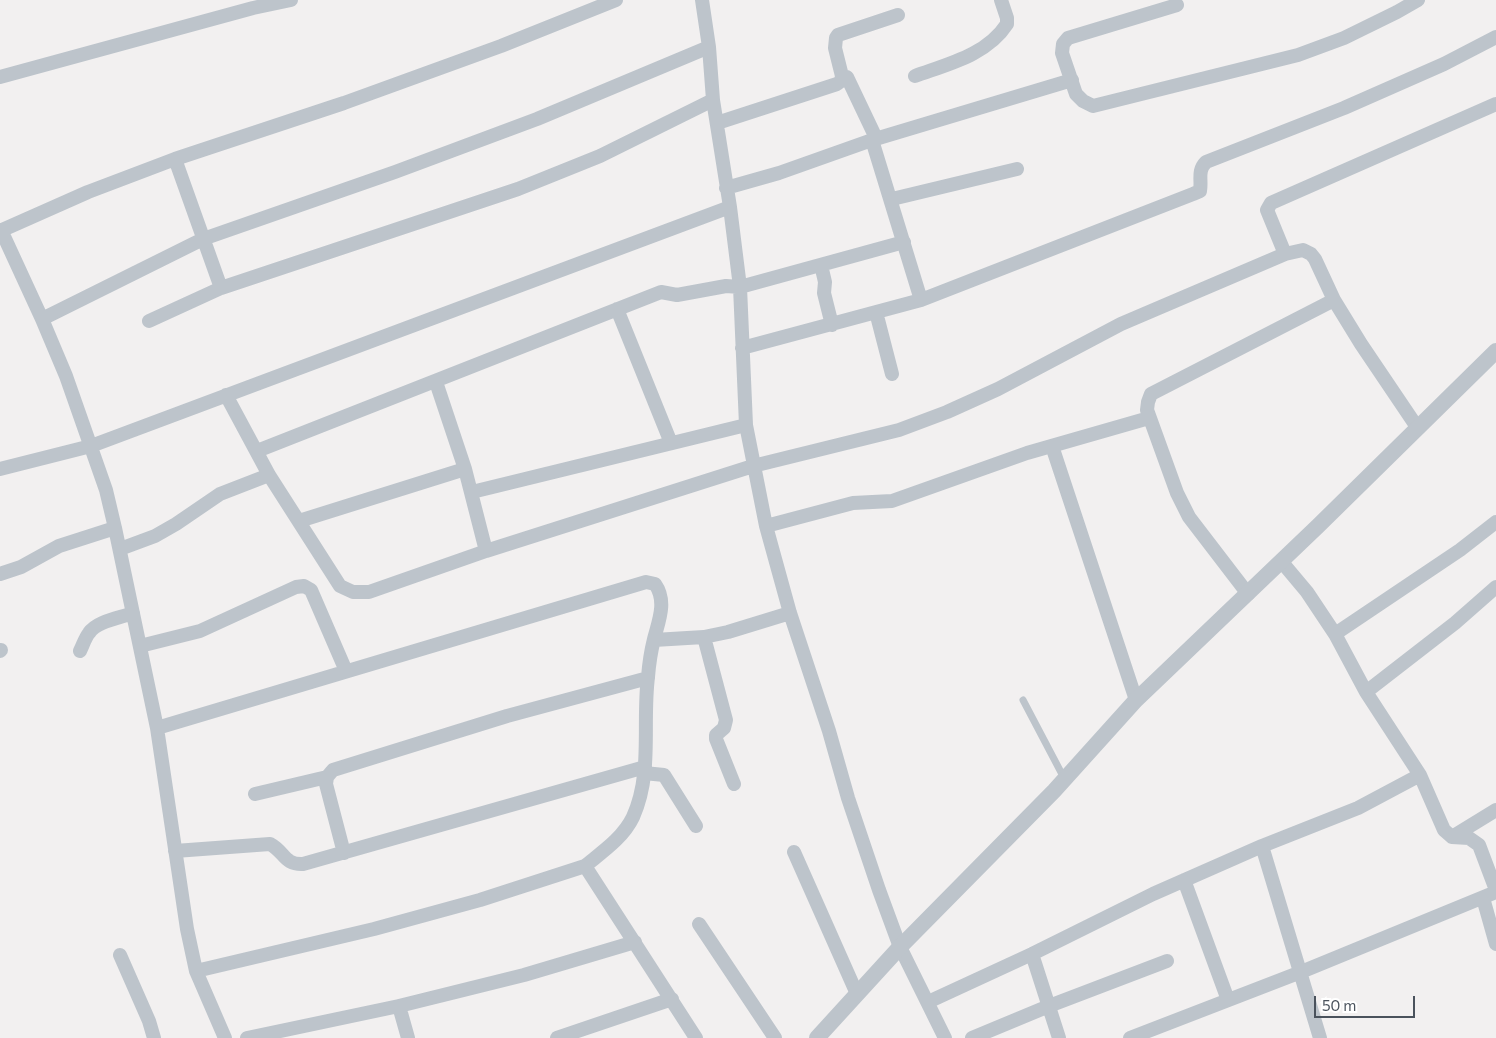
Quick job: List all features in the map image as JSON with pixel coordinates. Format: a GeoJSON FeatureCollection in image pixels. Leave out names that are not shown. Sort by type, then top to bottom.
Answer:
{"type":"FeatureCollection","features":[{"type":"Feature","properties":{"kind":"street"},"geometry":{"type":"LineString","coordinates":[[0,77],[253,8],[291,0]]}},
{"type":"Feature","properties":{"kind":"street"},"geometry":{"type":"LineString","coordinates":[[225,1038],[196,971],[187,929],[157,728],[116,528],[106,490],[66,376],[42,319],[0,230],[88,192],[175,159],[372,93],[501,46],[616,0]]}},
{"type":"Feature","properties":{"kind":"street"},"geometry":{"type":"LineString","coordinates":[[702,0],[709,47],[713,100],[730,206],[740,287],[746,425],[766,526],[790,613],[811,673],[848,798],[879,890],[900,947],[945,1038]]}},
{"type":"Feature","properties":{"kind":"street"},"geometry":{"type":"LineString","coordinates":[[916,76],[964,58],[992,42],[1007,24],[1001,0]]}},
{"type":"Feature","properties":{"kind":"street"},"geometry":{"type":"LineString","coordinates":[[1177,4],[1068,38],[1063,44],[1062,53],[1076,94],[1083,101],[1093,106],[1298,55],[1344,38],[1418,0]]}},
{"type":"Feature","properties":{"kind":"street"},"geometry":{"type":"LineString","coordinates":[[718,123],[837,84],[841,81],[842,76],[835,48],[838,35],[898,15]]}},
{"type":"Feature","properties":{"kind":"street"},"geometry":{"type":"LineString","coordinates":[[742,348],[921,300],[1200,191],[1201,183],[1199,176],[1201,167],[1206,162],[1344,108],[1444,64],[1496,37]]}},
{"type":"Feature","properties":{"kind":"street"},"geometry":{"type":"LineString","coordinates":[[42,319],[203,239],[395,172],[537,119],[709,47]]}},
{"type":"Feature","properties":{"kind":"street"},"geometry":{"type":"LineString","coordinates":[[847,77],[876,138],[872,140]]}},
{"type":"Feature","properties":{"kind":"street"},"geometry":{"type":"LineString","coordinates":[[726,188],[779,173],[872,140],[1072,80]]}},
{"type":"Feature","properties":{"kind":"street"},"geometry":{"type":"LineString","coordinates":[[149,321],[221,288],[518,188],[600,156],[713,100]]}},
{"type":"Feature","properties":{"kind":"street"},"geometry":{"type":"LineString","coordinates":[[1284,254],[1267,210],[1272,203],[1496,104]]}},
{"type":"Feature","properties":{"kind":"street"},"geometry":{"type":"LineString","coordinates":[[872,140],[892,200],[921,300]]}},
{"type":"Feature","properties":{"kind":"street"},"geometry":{"type":"LineString","coordinates":[[175,159],[221,288]]}},
{"type":"Feature","properties":{"kind":"street"},"geometry":{"type":"LineString","coordinates":[[892,200],[1017,169]]}},
{"type":"Feature","properties":{"kind":"street"},"geometry":{"type":"LineString","coordinates":[[0,469],[91,446],[730,206]]}},
{"type":"Feature","properties":{"kind":"street"},"geometry":{"type":"LineString","coordinates":[[257,451],[662,292],[677,295],[726,286],[740,287],[904,242]]}},
{"type":"Feature","properties":{"kind":"street"},"geometry":{"type":"LineString","coordinates":[[226,395],[269,474],[340,586],[353,592],[369,592],[486,551],[753,466],[898,430],[946,412],[998,389],[1121,324],[1284,254],[1303,250],[1315,259],[1334,300],[1361,344],[1418,427]]}},
{"type":"Feature","properties":{"kind":"street"},"geometry":{"type":"LineString","coordinates":[[821,265],[825,282],[824,293],[832,325]]}},
{"type":"Feature","properties":{"kind":"street"},"geometry":{"type":"LineString","coordinates":[[1248,594],[1190,517],[1177,493],[1150,418],[1148,402],[1151,394],[1334,300]]}},
{"type":"Feature","properties":{"kind":"street"},"geometry":{"type":"LineString","coordinates":[[617,309],[672,443]]}},
{"type":"Feature","properties":{"kind":"street"},"geometry":{"type":"LineString","coordinates":[[876,312],[892,374]]}},
{"type":"Feature","properties":{"kind":"street"},"geometry":{"type":"LineString","coordinates":[[817,1038],[900,947],[1065,778],[1136,700],[1248,594],[1496,351]]}},
{"type":"Feature","properties":{"kind":"street"},"geometry":{"type":"LineString","coordinates":[[436,382],[472,492],[486,551]]}},
{"type":"Feature","properties":{"kind":"street"},"geometry":{"type":"LineString","coordinates":[[766,526],[853,503],[892,501],[982,468],[1150,418]]}},
{"type":"Feature","properties":{"kind":"street"},"geometry":{"type":"LineString","coordinates":[[472,492],[746,425]]}},
{"type":"Feature","properties":{"kind":"street"},"geometry":{"type":"LineString","coordinates":[[1052,446],[1136,700]]}},
{"type":"Feature","properties":{"kind":"street"},"geometry":{"type":"LineString","coordinates":[[299,520],[465,469]]}},
{"type":"Feature","properties":{"kind":"street"},"geometry":{"type":"LineString","coordinates":[[120,549],[155,536],[220,494],[269,474]]}},
{"type":"Feature","properties":{"kind":"street"},"geometry":{"type":"LineString","coordinates":[[1335,634],[1460,550],[1496,522]]}},
{"type":"Feature","properties":{"kind":"street"},"geometry":{"type":"LineString","coordinates":[[0,574],[21,567],[59,546],[116,528]]}},
{"type":"Feature","properties":{"kind":"street"},"geometry":{"type":"LineString","coordinates":[[1130,1038],[1301,972],[1496,891],[1479,845],[1469,838],[1452,837],[1444,830],[1420,775],[1366,692],[1335,634],[1307,592],[1281,561]]}},
{"type":"Feature","properties":{"kind":"street"},"geometry":{"type":"LineString","coordinates":[[157,728],[646,582],[655,584],[660,591],[662,601],[660,622],[654,640],[648,678],[644,770],[641,793],[632,819],[614,842],[585,866],[480,900],[374,930],[196,971]]}},
{"type":"Feature","properties":{"kind":"street"},"geometry":{"type":"LineString","coordinates":[[140,646],[200,631],[296,587],[304,586],[310,590],[346,671]]}},
{"type":"Feature","properties":{"kind":"street"},"geometry":{"type":"LineString","coordinates":[[1366,692],[1455,623],[1496,587]]}},
{"type":"Feature","properties":{"kind":"street"},"geometry":{"type":"LineString","coordinates":[[80,651],[87,634],[92,629],[98,625],[133,613]]}},
{"type":"Feature","properties":{"kind":"street"},"geometry":{"type":"LineString","coordinates":[[654,640],[728,632],[790,613]]}},
{"type":"Feature","properties":{"kind":"street"},"geometry":{"type":"LineString","coordinates":[[704,636],[726,720],[724,728],[716,735],[716,739],[734,784]]}},
{"type":"Feature","properties":{"kind":"street"},"geometry":{"type":"LineString","coordinates":[[344,853],[326,784],[327,777],[333,770],[507,716],[648,678]]}},
{"type":"Feature","properties":{"kind":"street"},"geometry":{"type":"LineString","coordinates":[[175,851],[270,844],[278,848],[287,861],[293,865],[303,864],[644,770],[664,775],[696,826]]}},
{"type":"Feature","properties":{"kind":"street"},"geometry":{"type":"LineString","coordinates":[[928,1002],[1184,880],[1262,846],[1358,808],[1420,775]]}},
{"type":"Feature","properties":{"kind":"street"},"geometry":{"type":"LineString","coordinates":[[255,794],[327,777]]}},
{"type":"Feature","properties":{"kind":"street"},"geometry":{"type":"LineString","coordinates":[[1452,837],[1496,810]]}},
{"type":"Feature","properties":{"kind":"street"},"geometry":{"type":"LineString","coordinates":[[1262,846],[1320,1038]]}},
{"type":"Feature","properties":{"kind":"street"},"geometry":{"type":"LineString","coordinates":[[794,852],[856,994]]}},
{"type":"Feature","properties":{"kind":"street"},"geometry":{"type":"LineString","coordinates":[[585,866],[696,1038]]}},
{"type":"Feature","properties":{"kind":"street"},"geometry":{"type":"LineString","coordinates":[[1184,880],[1228,1000]]}},
{"type":"Feature","properties":{"kind":"street"},"geometry":{"type":"LineString","coordinates":[[1483,898],[1496,944]]}},
{"type":"Feature","properties":{"kind":"street"},"geometry":{"type":"LineString","coordinates":[[699,924],[775,1038]]}},
{"type":"Feature","properties":{"kind":"street"},"geometry":{"type":"LineString","coordinates":[[247,1038],[399,1006],[524,975],[635,942]]}},
{"type":"Feature","properties":{"kind":"street"},"geometry":{"type":"LineString","coordinates":[[1032,954],[1059,1038]]}},
{"type":"Feature","properties":{"kind":"street"},"geometry":{"type":"LineString","coordinates":[[120,955],[154,1038]]}},
{"type":"Feature","properties":{"kind":"street"},"geometry":{"type":"LineString","coordinates":[[972,1038],[1049,1006],[1167,962]]}},
{"type":"Feature","properties":{"kind":"street"},"geometry":{"type":"LineString","coordinates":[[557,1038],[672,999]]}},
{"type":"Feature","properties":{"kind":"street"},"geometry":{"type":"LineString","coordinates":[[399,1006],[408,1038]]}},
{"type":"Feature","properties":{"kind":"lane"},"geometry":{"type":"LineString","coordinates":[[1023,700],[1065,778]]}}]}
